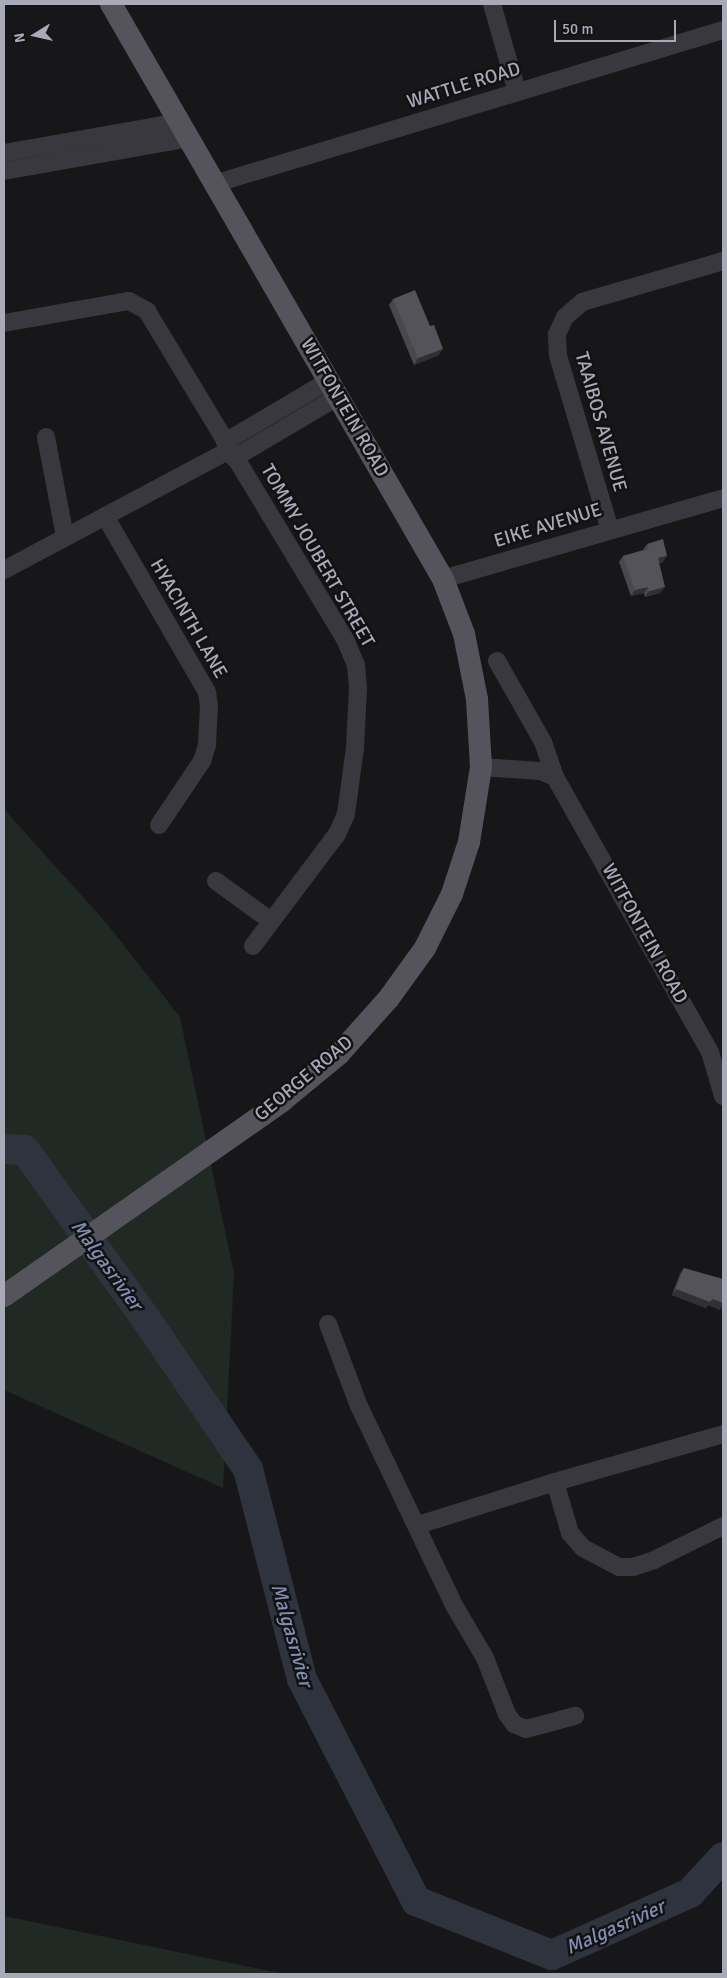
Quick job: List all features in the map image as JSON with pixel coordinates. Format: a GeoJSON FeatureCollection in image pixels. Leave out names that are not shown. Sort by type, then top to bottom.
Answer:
{"type":"FeatureCollection","features":[{"type":"Feature","properties":{"kind":"main road","name":"WITFONTEIN ROAD"},"geometry":{"type":"LineString","coordinates":[[110,4],[217,183],[443,580],[464,634],[477,699],[481,767]]}},
{"type":"Feature","properties":{"kind":"main road","name":"GEORGE ROAD"},"geometry":{"type":"LineString","coordinates":[[4,1296],[282,1101],[340,1054],[389,998],[425,948],[452,894],[469,842],[481,767]]}},
{"type":"Feature","properties":{"kind":"street"},"geometry":{"type":"LineString","coordinates":[[492,4],[517,91]]}},
{"type":"Feature","properties":{"kind":"street","name":"WATTLE ROAD"},"geometry":{"type":"LineString","coordinates":[[217,183],[723,30]]}},
{"type":"Feature","properties":{"kind":"street"},"geometry":{"type":"LineString","coordinates":[[4,153],[184,130]]}},
{"type":"Feature","properties":{"kind":"street"},"geometry":{"type":"LineString","coordinates":[[4,171],[184,130]]}},
{"type":"Feature","properties":{"kind":"street","name":"TAAIBOS AVENUE"},"geometry":{"type":"LineString","coordinates":[[610,530],[558,356],[557,334],[565,317],[582,302],[723,261]]}},
{"type":"Feature","properties":{"kind":"street","name":"TOMMY JOUBERT STREET"},"geometry":{"type":"LineString","coordinates":[[4,323],[129,301],[138,304],[158,326],[344,639],[356,665],[358,680],[355,748],[346,814],[337,834],[252,946]]}},
{"type":"Feature","properties":{"kind":"street","name":"TOMMY JOUBERT STREET"},"geometry":{"type":"LineString","coordinates":[[230,450],[333,389]]}},
{"type":"Feature","properties":{"kind":"street"},"geometry":{"type":"LineString","coordinates":[[46,437],[65,537]]}},
{"type":"Feature","properties":{"kind":"street"},"geometry":{"type":"LineString","coordinates":[[4,570],[230,450]]}},
{"type":"Feature","properties":{"kind":"street","name":"EIKE AVENUE"},"geometry":{"type":"LineString","coordinates":[[443,580],[723,498]]}},
{"type":"Feature","properties":{"kind":"street","name":"HYACINTH LANE"},"geometry":{"type":"LineString","coordinates":[[105,516],[207,692],[209,729],[202,761],[159,825]]}},
{"type":"Feature","properties":{"kind":"street","name":"WITFONTEIN ROAD"},"geometry":{"type":"LineString","coordinates":[[497,661],[543,742],[555,777],[717,1050],[723,1096]]}},
{"type":"Feature","properties":{"kind":"street"},"geometry":{"type":"LineString","coordinates":[[481,767],[540,771],[555,777]]}},
{"type":"Feature","properties":{"kind":"street"},"geometry":{"type":"LineString","coordinates":[[216,880],[271,921]]}},
{"type":"Feature","properties":{"kind":"street"},"geometry":{"type":"LineString","coordinates":[[328,1324],[359,1406],[418,1525],[455,1606],[485,1658],[507,1714],[514,1724],[526,1729],[575,1716]]}},
{"type":"Feature","properties":{"kind":"street"},"geometry":{"type":"LineString","coordinates":[[418,1525],[555,1482],[723,1434]]}},
{"type":"Feature","properties":{"kind":"street"},"geometry":{"type":"LineString","coordinates":[[555,1482],[570,1533],[583,1548],[620,1567],[633,1567],[654,1560],[723,1526]]}},
{"type":"Feature","properties":{"kind":"shaded area"},"geometry":{"type":"Polygon","coordinates":[[[4,809],[108,925],[180,1017],[234,1274],[223,1488],[4,1390],[4,809]]]}},
{"type":"Feature","properties":{"kind":"shaded area"},"geometry":{"type":"Polygon","coordinates":[[[4,1916],[279,1973],[284,1974],[4,1974],[4,1916]]]}},
{"type":"Feature","properties":{"kind":"building"},"geometry":{"type":"Polygon","coordinates":[[[415,290],[430,326],[434,325],[443,349],[418,358],[393,299],[415,290]]]}},
{"type":"Feature","properties":{"kind":"building"},"geometry":{"type":"Polygon","coordinates":[[[663,539],[667,556],[658,558],[665,587],[649,591],[648,587],[635,590],[623,556],[649,549],[647,544],[663,539]]]}},
{"type":"Feature","properties":{"kind":"building"},"geometry":{"type":"Polygon","coordinates":[[[684,1268],[723,1279],[723,1303],[712,1299],[710,1302],[676,1289],[684,1268]]]}},
{"type":"Feature","properties":{"kind":"waterway","name":"Malgasrivier"},"geometry":{"type":"LineString","coordinates":[[4,1149],[25,1150],[146,1319],[248,1469],[302,1679],[416,1901],[552,1955],[690,1893],[723,1857]]}}]}
